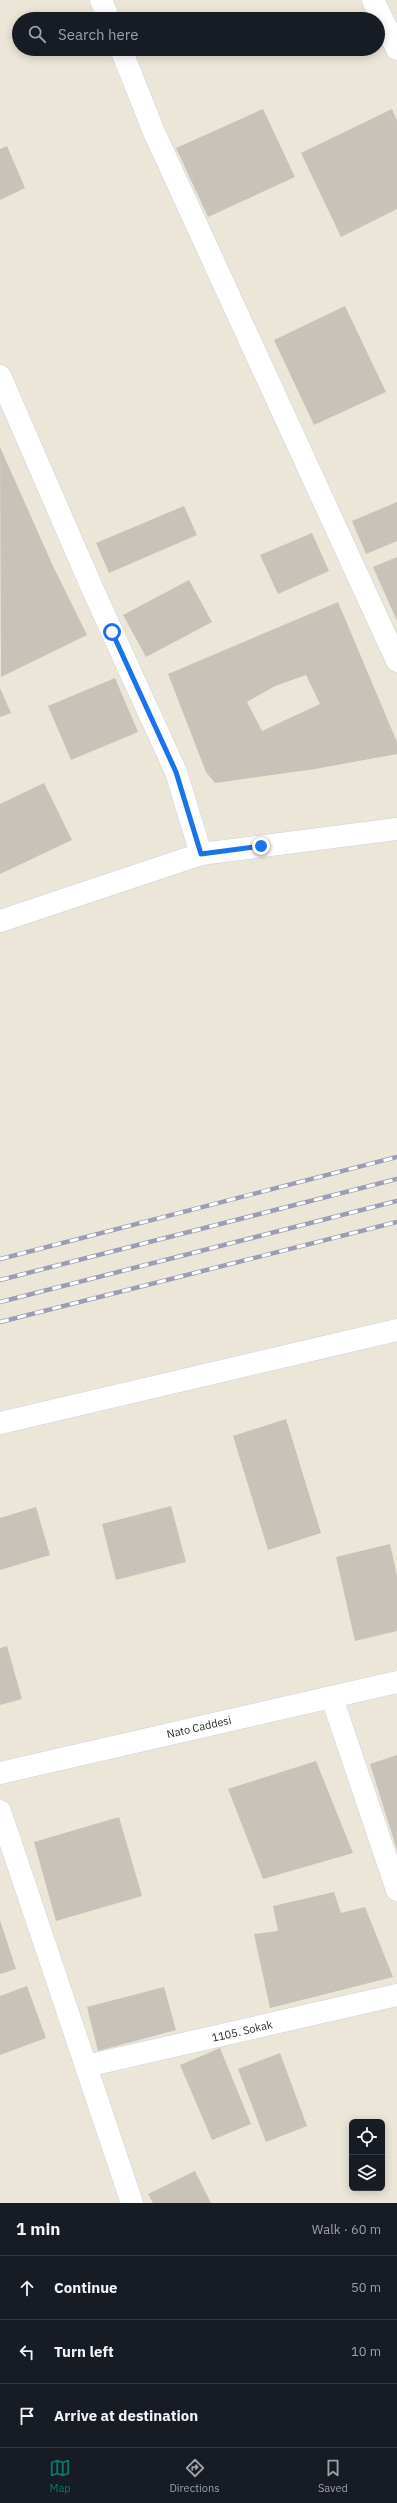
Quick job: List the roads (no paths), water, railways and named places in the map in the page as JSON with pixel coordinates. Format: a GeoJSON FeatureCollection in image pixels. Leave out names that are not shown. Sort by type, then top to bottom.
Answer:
{"type":"FeatureCollection","features":[{"type":"Feature","properties":{"kind":"street"},"geometry":{"type":"LineString","coordinates":[[101,0],[106,12]]}},
{"type":"Feature","properties":{"kind":"street"},"geometry":{"type":"LineString","coordinates":[[373,0],[379,12]]}},
{"type":"Feature","properties":{"kind":"street"},"geometry":{"type":"LineString","coordinates":[[385,24],[397,49]]}},
{"type":"Feature","properties":{"kind":"street"},"geometry":{"type":"LineString","coordinates":[[124,56],[154,132],[397,661]]}},
{"type":"Feature","properties":{"kind":"street"},"geometry":{"type":"LineString","coordinates":[[0,376],[93,590],[176,772],[201,854]]}},
{"type":"Feature","properties":{"kind":"street"},"geometry":{"type":"LineString","coordinates":[[0,921],[201,854],[397,829]]}},
{"type":"Feature","properties":{"kind":"street"},"geometry":{"type":"LineString","coordinates":[[0,1423],[397,1330]]}},
{"type":"Feature","properties":{"kind":"street","name":"Nato Caddesi"},"geometry":{"type":"LineString","coordinates":[[0,1773],[397,1682]]}},
{"type":"Feature","properties":{"kind":"street"},"geometry":{"type":"LineString","coordinates":[[332,1698],[397,1890]]}},
{"type":"Feature","properties":{"kind":"street"},"geometry":{"type":"LineString","coordinates":[[0,1811],[132,2203]]}},
{"type":"Feature","properties":{"kind":"street","name":"1105. Sokak"},"geometry":{"type":"LineString","coordinates":[[86,2066],[397,1995]]}},
{"type":"Feature","properties":{"kind":"railway"},"geometry":{"type":"LineString","coordinates":[[0,1259],[397,1157]]}},
{"type":"Feature","properties":{"kind":"railway"},"geometry":{"type":"LineString","coordinates":[[0,1280],[397,1179]]}},
{"type":"Feature","properties":{"kind":"railway"},"geometry":{"type":"LineString","coordinates":[[0,1302],[397,1201]]}},
{"type":"Feature","properties":{"kind":"railway"},"geometry":{"type":"LineString","coordinates":[[0,1322],[397,1222]]}}]}
